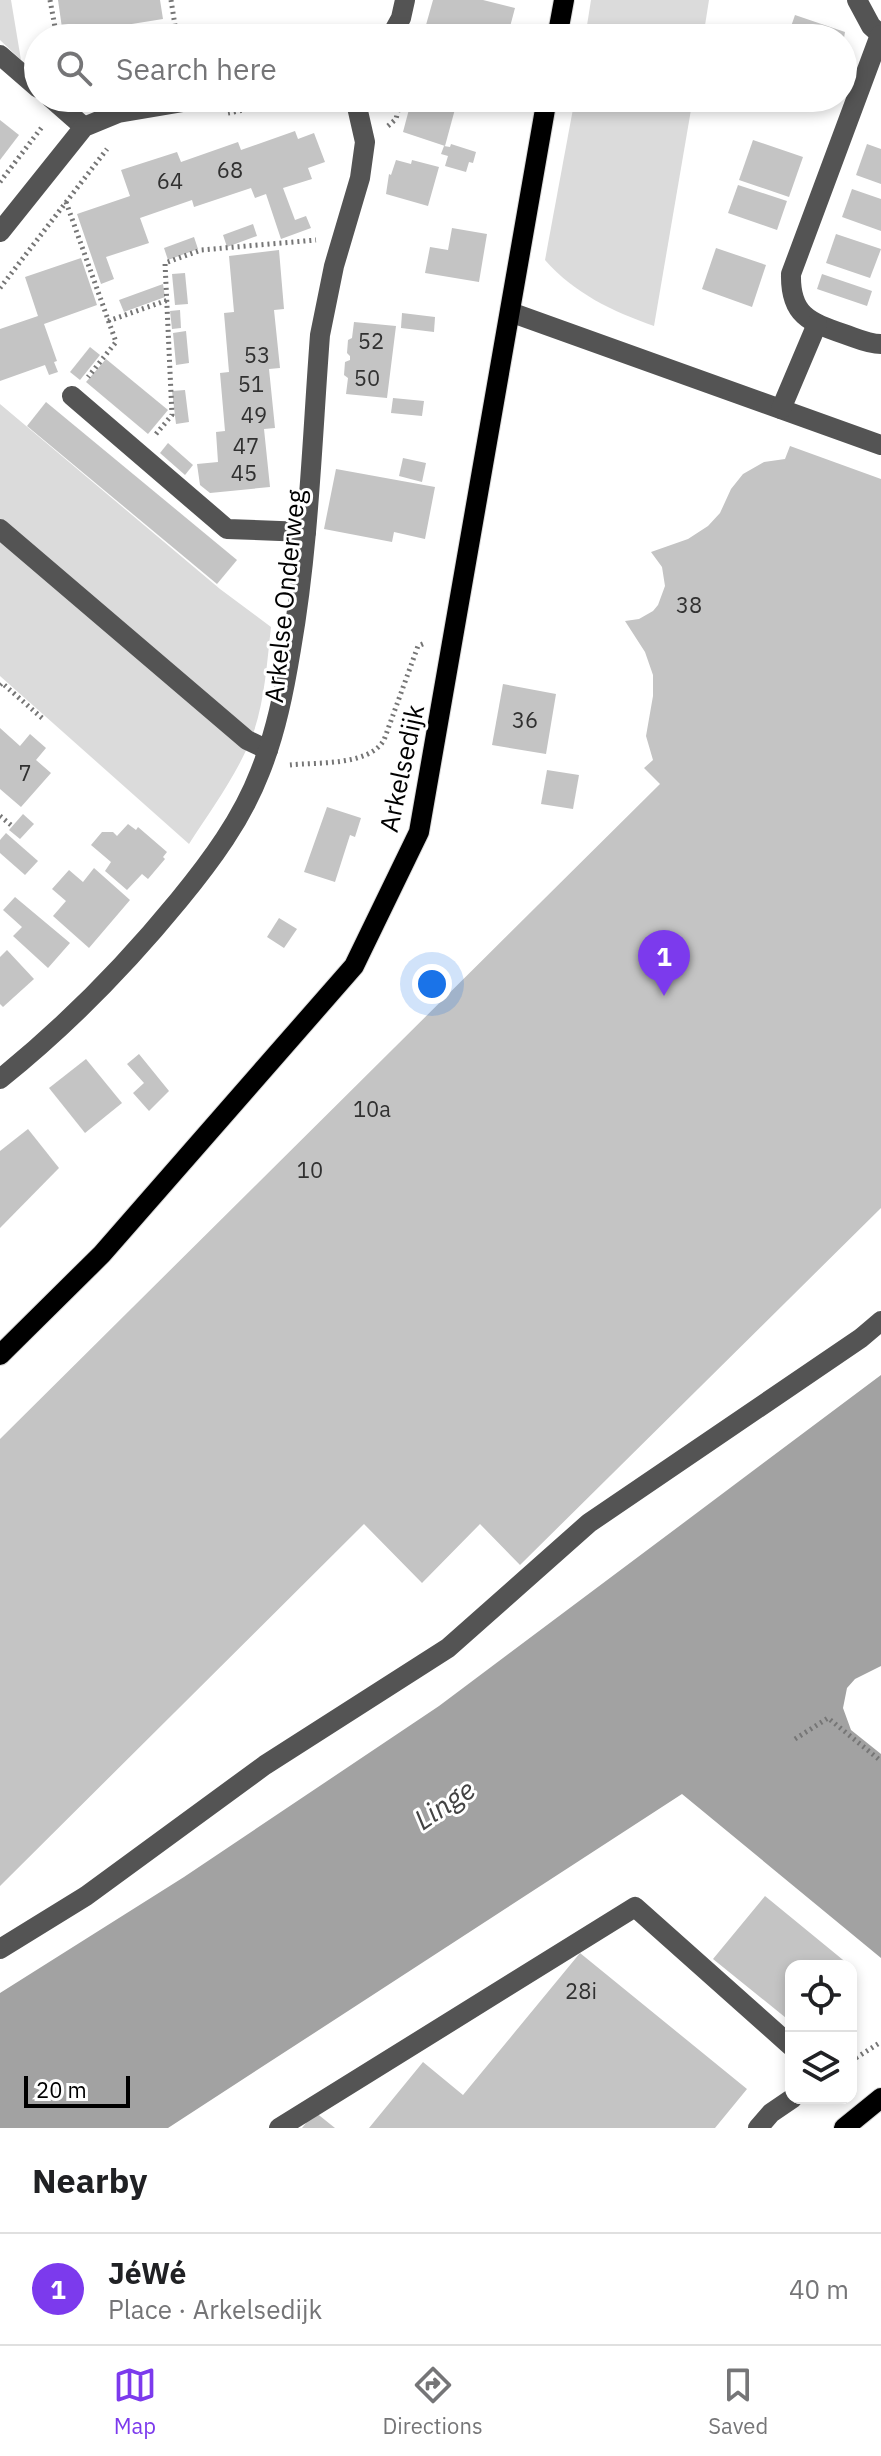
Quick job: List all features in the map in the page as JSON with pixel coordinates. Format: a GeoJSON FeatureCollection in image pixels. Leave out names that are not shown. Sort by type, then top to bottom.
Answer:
{"type":"FeatureCollection","features":[{"type":"Feature","properties":{"kind":"main road"},"geometry":{"type":"LineString","coordinates":[[560,24],[564,0]]}},
{"type":"Feature","properties":{"kind":"main road","name":"Arkelsedijk"},"geometry":{"type":"LineString","coordinates":[[0,1355],[102,1254],[354,966],[419,832],[545,112]]}},
{"type":"Feature","properties":{"kind":"main road"},"geometry":{"type":"LineString","coordinates":[[844,2128],[881,2098]]}},
{"type":"Feature","properties":{"kind":"street"},"geometry":{"type":"LineString","coordinates":[[398,24],[405,0]]}},
{"type":"Feature","properties":{"kind":"street"},"geometry":{"type":"LineString","coordinates":[[857,0],[871,26],[881,35],[857,99]]}},
{"type":"Feature","properties":{"kind":"street"},"geometry":{"type":"LineString","coordinates":[[0,55],[24,76]]}},
{"type":"Feature","properties":{"kind":"street"},"geometry":{"type":"LineString","coordinates":[[67,112],[84,127]]}},
{"type":"Feature","properties":{"kind":"street"},"geometry":{"type":"LineString","coordinates":[[0,232],[84,127],[118,113],[134,112]]}},
{"type":"Feature","properties":{"kind":"street","name":"Arkelse Onderweg"},"geometry":{"type":"LineString","coordinates":[[0,1079],[48,1040],[149,937],[197,878],[235,823],[259,775],[275,758],[300,598],[325,300],[360,178],[365,142],[358,112]]}},
{"type":"Feature","properties":{"kind":"street"},"geometry":{"type":"LineString","coordinates":[[852,112],[791,274],[790,289],[794,304],[805,317],[817,324],[881,344]]}},
{"type":"Feature","properties":{"kind":"street"},"geometry":{"type":"LineString","coordinates":[[510,312],[881,445]]}},
{"type":"Feature","properties":{"kind":"street"},"geometry":{"type":"LineString","coordinates":[[781,409],[817,324]]}},
{"type":"Feature","properties":{"kind":"street"},"geometry":{"type":"LineString","coordinates":[[72,396],[227,529],[306,532]]}},
{"type":"Feature","properties":{"kind":"street"},"geometry":{"type":"LineString","coordinates":[[0,529],[247,740],[275,758]]}},
{"type":"Feature","properties":{"kind":"street"},"geometry":{"type":"LineString","coordinates":[[0,1949],[86,1896],[265,1765],[448,1648],[589,1523],[861,1338],[881,1321]]}},
{"type":"Feature","properties":{"kind":"street"},"geometry":{"type":"LineString","coordinates":[[279,2128],[635,1907],[785,2041]]}},
{"type":"Feature","properties":{"kind":"street"},"geometry":{"type":"LineString","coordinates":[[758,2128],[785,2103]]}},
{"type":"Feature","properties":{"kind":"path"},"geometry":{"type":"LineString","coordinates":[[50,0],[54,24]]}},
{"type":"Feature","properties":{"kind":"path"},"geometry":{"type":"LineString","coordinates":[[171,0],[175,24]]}},
{"type":"Feature","properties":{"kind":"path"},"geometry":{"type":"LineString","coordinates":[[0,182],[41,129],[49,112]]}},
{"type":"Feature","properties":{"kind":"path"},"geometry":{"type":"LineString","coordinates":[[385,133],[384,127],[393,123],[398,112]]}},
{"type":"Feature","properties":{"kind":"path"},"geometry":{"type":"LineString","coordinates":[[0,288],[114,140]]}},
{"type":"Feature","properties":{"kind":"path"},"geometry":{"type":"LineString","coordinates":[[66,202],[116,342],[72,396]]}},
{"type":"Feature","properties":{"kind":"path"},"geometry":{"type":"LineString","coordinates":[[314,252],[321,227]]}},
{"type":"Feature","properties":{"kind":"path"},"geometry":{"type":"LineString","coordinates":[[140,453],[172,415],[165,263],[201,250],[317,240]]}},
{"type":"Feature","properties":{"kind":"path"},"geometry":{"type":"LineString","coordinates":[[108,321],[168,300]]}},
{"type":"Feature","properties":{"kind":"path"},"geometry":{"type":"LineString","coordinates":[[275,758],[360,758],[375,753],[384,740],[418,646],[454,630]]}},
{"type":"Feature","properties":{"kind":"path"},"geometry":{"type":"LineString","coordinates":[[0,685],[2,683],[42,718]]}},
{"type":"Feature","properties":{"kind":"path"},"geometry":{"type":"LineString","coordinates":[[0,816],[11,825]]}},
{"type":"Feature","properties":{"kind":"path"},"geometry":{"type":"LineString","coordinates":[[795,1739],[828,1718],[881,1761]]}},
{"type":"Feature","properties":{"kind":"path"},"geometry":{"type":"LineString","coordinates":[[857,2057],[881,2042]]}},
{"type":"Feature","properties":{"kind":"shaded area"},"geometry":{"type":"Polygon","coordinates":[[[0,0],[11,0],[21,60],[0,40],[0,0]]]}},
{"type":"Feature","properties":{"kind":"shaded area"},"geometry":{"type":"Polygon","coordinates":[[[591,0],[709,0],[705,24],[587,24],[591,0]]]}},
{"type":"Feature","properties":{"kind":"shaded area"},"geometry":{"type":"Polygon","coordinates":[[[572,112],[691,112],[654,326],[595,300],[569,283],[545,260],[572,112]]]}},
{"type":"Feature","properties":{"kind":"shaded area"},"geometry":{"type":"Polygon","coordinates":[[[0,404],[220,589],[271,627],[263,693],[254,731],[233,775],[189,844],[0,676],[0,404]]]}},
{"type":"Feature","properties":{"kind":"water","name":"Linge"},"geometry":{"type":"Polygon","coordinates":[[[881,1375],[881,1666],[855,1679],[847,1688],[843,1708],[851,1730],[881,1754],[881,1958],[682,1794],[168,2128],[0,2128],[0,1993],[184,1877],[439,1706],[881,1375]]]}},
{"type":"Feature","properties":{"kind":"building"},"geometry":{"type":"Polygon","coordinates":[[[58,0],[160,0],[163,19],[132,24],[61,24],[58,0]]]}},
{"type":"Feature","properties":{"kind":"building"},"geometry":{"type":"Polygon","coordinates":[[[433,0],[483,0],[515,8],[511,24],[426,24],[433,0]]]}},
{"type":"Feature","properties":{"kind":"building"},"geometry":{"type":"Polygon","coordinates":[[[795,15],[821,24],[792,24],[795,15]]]}},
{"type":"Feature","properties":{"kind":"building"},"geometry":{"type":"Polygon","coordinates":[[[408,112],[454,112],[445,146],[403,132],[408,112]]]}},
{"type":"Feature","properties":{"kind":"building"},"geometry":{"type":"Polygon","coordinates":[[[0,120],[19,135],[0,160],[0,120]]]}},
{"type":"Feature","properties":{"kind":"building"},"geometry":{"type":"Polygon","coordinates":[[[295,131],[298,139],[314,133],[325,162],[308,168],[312,179],[283,188],[295,220],[306,216],[311,228],[281,239],[266,194],[255,198],[251,188],[194,207],[192,200],[140,218],[149,243],[106,257],[114,279],[101,284],[77,214],[130,196],[121,170],[177,152],[181,162],[238,142],[241,150],[295,131]]]}},
{"type":"Feature","properties":{"kind":"building"},"geometry":{"type":"Polygon","coordinates":[[[753,140],[803,157],[789,197],[739,180],[753,140]]]}},
{"type":"Feature","properties":{"kind":"building"},"geometry":{"type":"Polygon","coordinates":[[[451,144],[476,152],[466,172],[445,166],[448,156],[441,154],[444,146],[450,147],[451,144]]]}},
{"type":"Feature","properties":{"kind":"building"},"geometry":{"type":"Polygon","coordinates":[[[867,144],[881,149],[881,184],[856,175],[867,144]]]}},
{"type":"Feature","properties":{"kind":"building"},"geometry":{"type":"Polygon","coordinates":[[[396,160],[411,164],[412,160],[439,167],[428,206],[386,194],[389,174],[396,160]]]}},
{"type":"Feature","properties":{"kind":"building"},"geometry":{"type":"Polygon","coordinates":[[[738,185],[787,201],[777,230],[728,213],[738,185]]]}},
{"type":"Feature","properties":{"kind":"building"},"geometry":{"type":"Polygon","coordinates":[[[852,189],[881,199],[881,231],[842,217],[852,189]]]}},
{"type":"Feature","properties":{"kind":"building"},"geometry":{"type":"Polygon","coordinates":[[[253,224],[257,236],[227,247],[223,235],[253,224]]]}},
{"type":"Feature","properties":{"kind":"building"},"geometry":{"type":"Polygon","coordinates":[[[452,228],[487,234],[479,282],[425,273],[430,247],[448,250],[452,228]]]}},
{"type":"Feature","properties":{"kind":"building"},"geometry":{"type":"Polygon","coordinates":[[[836,234],[881,249],[870,278],[826,263],[836,234]]]}},
{"type":"Feature","properties":{"kind":"building"},"geometry":{"type":"Polygon","coordinates":[[[194,237],[198,249],[168,260],[164,248],[194,237]]]}},
{"type":"Feature","properties":{"kind":"building"},"geometry":{"type":"Polygon","coordinates":[[[716,248],[766,265],[752,307],[702,289],[716,248]]]}},
{"type":"Feature","properties":{"kind":"building"},"geometry":{"type":"Polygon","coordinates":[[[279,250],[284,309],[274,310],[280,368],[269,369],[275,428],[264,429],[270,487],[210,493],[200,485],[197,464],[218,462],[216,432],[225,431],[220,373],[229,372],[224,313],[234,312],[229,256],[279,250]]]}},
{"type":"Feature","properties":{"kind":"building"},"geometry":{"type":"Polygon","coordinates":[[[81,258],[97,305],[44,324],[58,372],[49,375],[45,365],[0,381],[0,329],[38,316],[25,277],[81,258]]]}},
{"type":"Feature","properties":{"kind":"building"},"geometry":{"type":"Polygon","coordinates":[[[185,273],[188,304],[175,305],[172,274],[185,273]]]}},
{"type":"Feature","properties":{"kind":"building"},"geometry":{"type":"Polygon","coordinates":[[[822,274],[872,291],[867,306],[817,289],[822,274]]]}},
{"type":"Feature","properties":{"kind":"building"},"geometry":{"type":"Polygon","coordinates":[[[163,284],[165,297],[124,312],[119,300],[163,284]]]}},
{"type":"Feature","properties":{"kind":"building"},"geometry":{"type":"Polygon","coordinates":[[[180,310],[181,328],[172,329],[170,311],[180,310]]]}},
{"type":"Feature","properties":{"kind":"building"},"geometry":{"type":"Polygon","coordinates":[[[402,313],[435,317],[434,332],[401,328],[402,313]]]}},
{"type":"Feature","properties":{"kind":"building"},"geometry":{"type":"Polygon","coordinates":[[[354,322],[396,326],[387,398],[346,394],[348,378],[344,375],[345,362],[350,360],[348,340],[352,338],[354,322]]]}},
{"type":"Feature","properties":{"kind":"building"},"geometry":{"type":"Polygon","coordinates":[[[186,331],[189,363],[176,365],[173,333],[186,331]]]}},
{"type":"Feature","properties":{"kind":"building"},"geometry":{"type":"Polygon","coordinates":[[[90,347],[100,355],[80,380],[70,372],[90,347]]]}},
{"type":"Feature","properties":{"kind":"building"},"geometry":{"type":"Polygon","coordinates":[[[106,359],[168,410],[148,434],[86,382],[106,359]]]}},
{"type":"Feature","properties":{"kind":"building"},"geometry":{"type":"Polygon","coordinates":[[[185,390],[189,422],[176,424],[172,391],[185,390]]]}},
{"type":"Feature","properties":{"kind":"building"},"geometry":{"type":"Polygon","coordinates":[[[393,398],[424,401],[422,416],[391,413],[393,398]]]}},
{"type":"Feature","properties":{"kind":"building"},"geometry":{"type":"Polygon","coordinates":[[[46,402],[237,560],[217,584],[27,426],[46,402]]]}},
{"type":"Feature","properties":{"kind":"building"},"geometry":{"type":"Polygon","coordinates":[[[168,443],[193,465],[185,475],[160,453],[168,443]]]}},
{"type":"Feature","properties":{"kind":"building"},"geometry":{"type":"Polygon","coordinates":[[[790,446],[881,479],[881,1208],[520,1565],[480,1524],[422,1583],[364,1524],[0,1886],[0,1439],[660,784],[644,768],[653,760],[646,736],[653,675],[645,652],[625,621],[639,619],[658,605],[665,586],[662,567],[651,552],[688,539],[708,526],[720,513],[731,489],[743,474],[764,462],[785,459],[790,446]]]}},
{"type":"Feature","properties":{"kind":"building"},"geometry":{"type":"Polygon","coordinates":[[[403,458],[426,463],[422,482],[399,476],[403,458]]]}},
{"type":"Feature","properties":{"kind":"building"},"geometry":{"type":"Polygon","coordinates":[[[336,469],[435,487],[425,539],[394,532],[392,542],[324,529],[336,469]]]}},
{"type":"Feature","properties":{"kind":"building"},"geometry":{"type":"Polygon","coordinates":[[[503,684],[556,694],[546,754],[492,745],[503,684]]]}},
{"type":"Feature","properties":{"kind":"building"},"geometry":{"type":"Polygon","coordinates":[[[0,728],[20,746],[30,734],[46,748],[36,760],[51,773],[21,807],[0,789],[0,728]]]}},
{"type":"Feature","properties":{"kind":"building"},"geometry":{"type":"Polygon","coordinates":[[[547,770],[579,775],[573,809],[541,804],[547,770]]]}},
{"type":"Feature","properties":{"kind":"building"},"geometry":{"type":"Polygon","coordinates":[[[327,807],[361,818],[355,837],[350,835],[335,882],[304,872],[327,807]]]}},
{"type":"Feature","properties":{"kind":"building"},"geometry":{"type":"Polygon","coordinates":[[[23,814],[34,824],[20,839],[9,830],[23,814]]]}},
{"type":"Feature","properties":{"kind":"building"},"geometry":{"type":"Polygon","coordinates":[[[128,824],[136,830],[138,827],[167,852],[148,879],[142,874],[127,890],[105,871],[111,862],[91,845],[102,832],[113,832],[117,836],[128,824]]]}},
{"type":"Feature","properties":{"kind":"building"},"geometry":{"type":"Polygon","coordinates":[[[6,833],[38,861],[25,875],[0,853],[0,840],[6,833]]]}},
{"type":"Feature","properties":{"kind":"building"},"geometry":{"type":"Polygon","coordinates":[[[94,868],[130,900],[89,948],[53,916],[66,901],[52,889],[69,870],[83,882],[94,868]]]}},
{"type":"Feature","properties":{"kind":"building"},"geometry":{"type":"Polygon","coordinates":[[[15,897],[70,943],[48,968],[13,936],[22,927],[3,910],[15,897]]]}},
{"type":"Feature","properties":{"kind":"building"},"geometry":{"type":"Polygon","coordinates":[[[279,918],[297,929],[284,948],[267,937],[279,918]]]}},
{"type":"Feature","properties":{"kind":"building"},"geometry":{"type":"Polygon","coordinates":[[[7,950],[34,979],[3,1007],[0,1004],[0,957],[7,950]]]}},
{"type":"Feature","properties":{"kind":"building"},"geometry":{"type":"Polygon","coordinates":[[[139,1054],[169,1091],[149,1111],[133,1093],[144,1083],[127,1064],[139,1054]]]}},
{"type":"Feature","properties":{"kind":"building"},"geometry":{"type":"Polygon","coordinates":[[[86,1059],[122,1103],[85,1133],[49,1088],[86,1059]]]}},
{"type":"Feature","properties":{"kind":"building"},"geometry":{"type":"Polygon","coordinates":[[[28,1129],[59,1168],[0,1228],[0,1151],[28,1129]]]}},
{"type":"Feature","properties":{"kind":"building"},"geometry":{"type":"Polygon","coordinates":[[[765,1896],[843,1960],[785,1960],[785,2017],[713,1959],[765,1896]]]}},
{"type":"Feature","properties":{"kind":"building"},"geometry":{"type":"Polygon","coordinates":[[[580,1953],[747,2089],[715,2128],[369,2128],[423,2062],[463,2095],[580,1953]]]}},
{"type":"Feature","properties":{"kind":"building"},"geometry":{"type":"Polygon","coordinates":[[[315,2112],[335,2128],[302,2128],[315,2112]]]}},
{"type":"Feature","properties":{"kind":"place","name":"JéWé"},"geometry":{"type":"Point","coordinates":[664,996]}}]}
